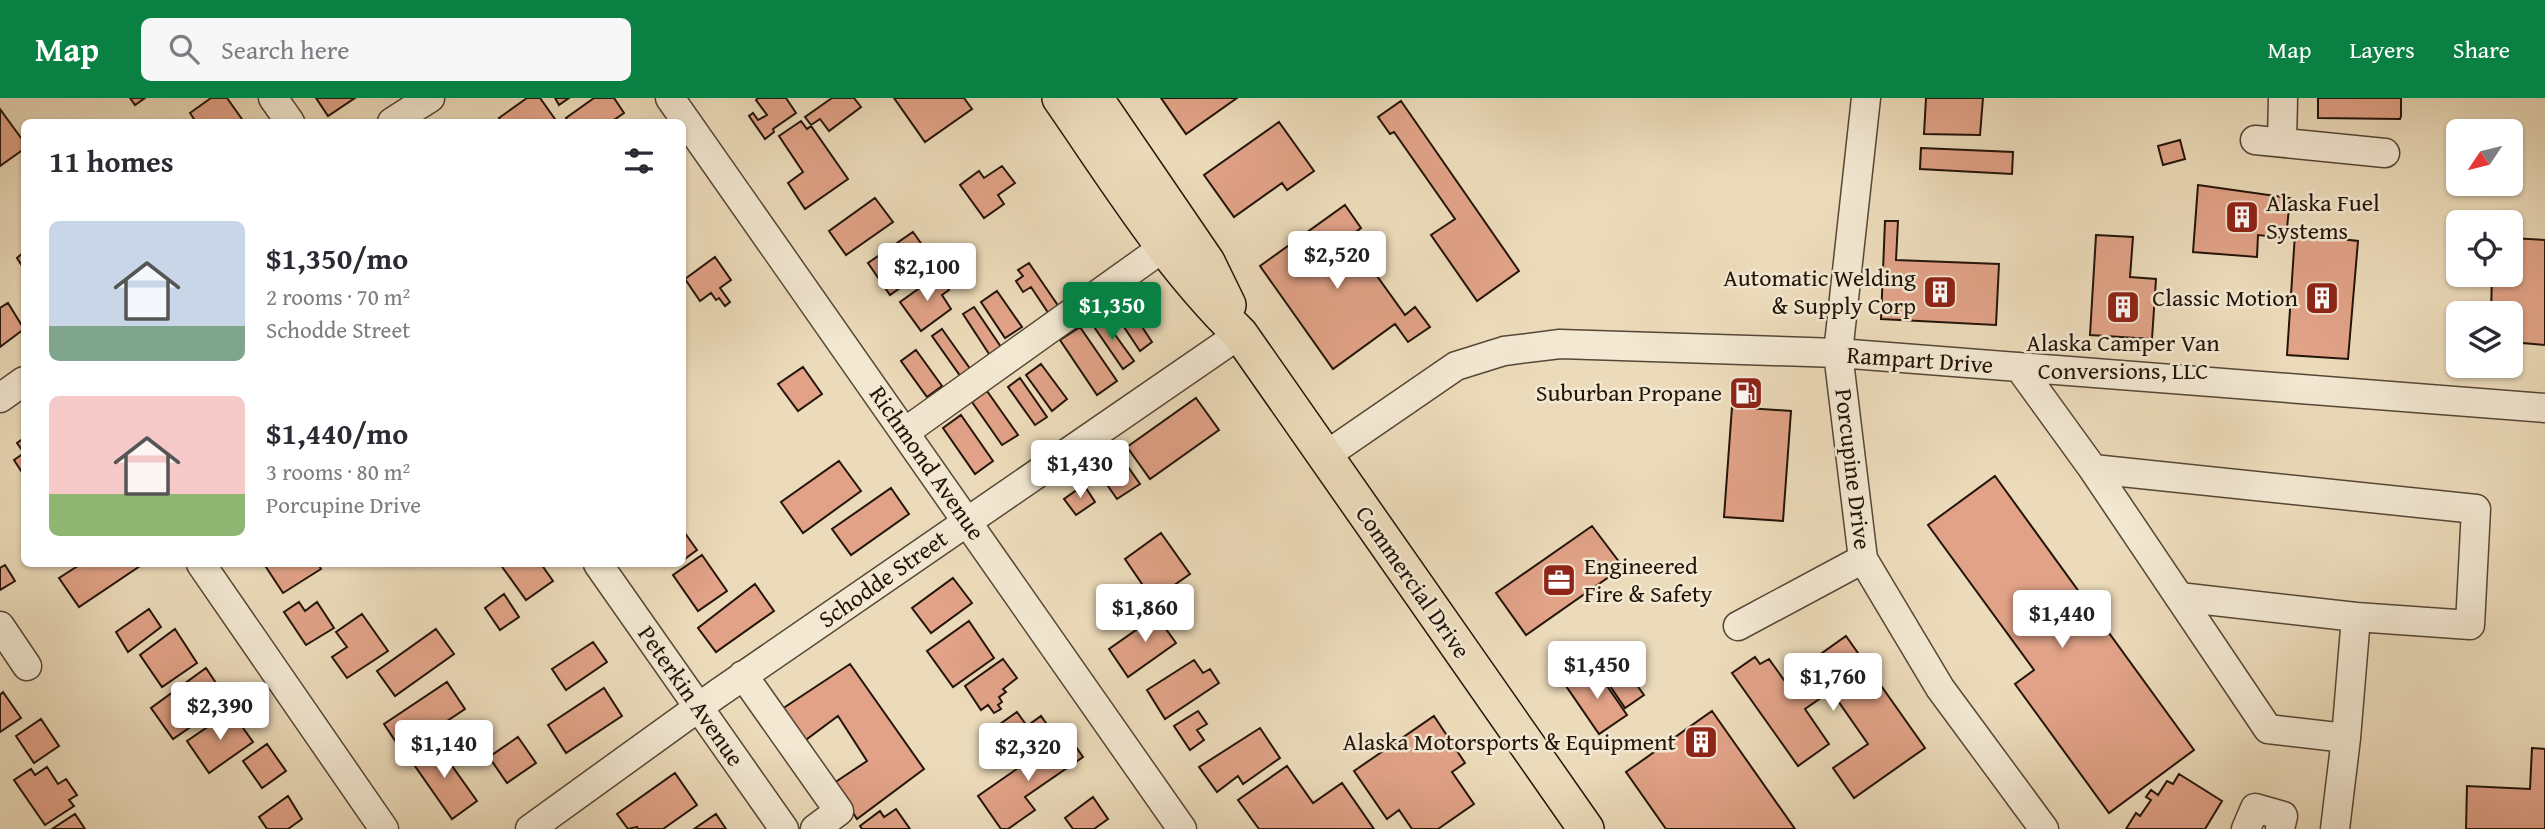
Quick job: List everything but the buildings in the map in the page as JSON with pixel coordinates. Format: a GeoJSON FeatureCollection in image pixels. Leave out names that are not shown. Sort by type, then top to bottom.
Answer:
{"type":"FeatureCollection","features":[{"type":"Feature","properties":{"kind":"main road","name":"Commercial Drive"},"geometry":{"type":"LineString","coordinates":[[1060,98],[1164,247],[1200,292],[1240,334],[1586,829]]}},
{"type":"Feature","properties":{"kind":"main road","name":"Commercial Drive"},"geometry":{"type":"LineString","coordinates":[[1095,98],[1207,262],[1240,334]]}},
{"type":"Feature","properties":{"kind":"street"},"geometry":{"type":"LineString","coordinates":[[273,98],[288,119]]}},
{"type":"Feature","properties":{"kind":"street"},"geometry":{"type":"LineString","coordinates":[[397,119],[430,98]]}},
{"type":"Feature","properties":{"kind":"street","name":"Richmond Avenue"},"geometry":{"type":"LineString","coordinates":[[670,98],[685,119]]}},
{"type":"Feature","properties":{"kind":"street","name":"Porcupine Drive"},"geometry":{"type":"LineString","coordinates":[[1866,98],[1838,353],[1863,559],[1940,688],[2044,829]]}},
{"type":"Feature","properties":{"kind":"street"},"geometry":{"type":"LineString","coordinates":[[2283,98],[2268,140],[2385,153]]}},
{"type":"Feature","properties":{"kind":"street","name":"Richmond Avenue"},"geometry":{"type":"LineString","coordinates":[[686,121],[1182,829]]}},
{"type":"Feature","properties":{"kind":"street"},"geometry":{"type":"LineString","coordinates":[[905,432],[1164,247]]}},
{"type":"Feature","properties":{"kind":"street","name":"Schodde Street"},"geometry":{"type":"LineString","coordinates":[[530,829],[698,706],[1240,334]]}},
{"type":"Feature","properties":{"kind":"street","name":"Rampart Drive"},"geometry":{"type":"LineString","coordinates":[[1325,456],[1457,366],[1504,351],[1560,344],[1838,353],[2545,408]]}},
{"type":"Feature","properties":{"kind":"street"},"geometry":{"type":"LineString","coordinates":[[2019,367],[2093,469],[2268,729],[2346,738]]}},
{"type":"Feature","properties":{"kind":"street"},"geometry":{"type":"LineString","coordinates":[[0,398],[21,383]]}},
{"type":"Feature","properties":{"kind":"street"},"geometry":{"type":"LineString","coordinates":[[2093,469],[2476,509],[2470,625],[2356,617],[2179,597]]}},
{"type":"Feature","properties":{"kind":"street"},"geometry":{"type":"LineString","coordinates":[[1738,626],[1863,559]]}},
{"type":"Feature","properties":{"kind":"street"},"geometry":{"type":"LineString","coordinates":[[203,567],[384,829]]}},
{"type":"Feature","properties":{"kind":"street","name":"Peterkin Avenue"},"geometry":{"type":"LineString","coordinates":[[600,567],[784,829]]}},
{"type":"Feature","properties":{"kind":"street"},"geometry":{"type":"LineString","coordinates":[[2335,829],[2356,617]]}},
{"type":"Feature","properties":{"kind":"street"},"geometry":{"type":"LineString","coordinates":[[0,626],[27,666]]}},
{"type":"Feature","properties":{"kind":"street"},"geometry":{"type":"LineString","coordinates":[[743,675],[839,811],[815,829]]}},
{"type":"Feature","properties":{"kind":"street"},"geometry":{"type":"LineString","coordinates":[[2246,829],[2255,808],[2283,816],[2280,829]]}},
{"type":"Feature","properties":{"kind":"place","name":"Alaska Fuel Systems"},"geometry":{"type":"Point","coordinates":[2242,217]}},
{"type":"Feature","properties":{"kind":"place","name":"Automatic Welding & Supply Corp"},"geometry":{"type":"Point","coordinates":[1940,292]}},
{"type":"Feature","properties":{"kind":"place","name":"Classic Motion"},"geometry":{"type":"Point","coordinates":[2322,298]}},
{"type":"Feature","properties":{"kind":"place","name":"Alaska Camper Van Conversions, LLC"},"geometry":{"type":"Point","coordinates":[2123,307]}},
{"type":"Feature","properties":{"kind":"place","name":"Suburban Propane"},"geometry":{"type":"Point","coordinates":[1746,393]}},
{"type":"Feature","properties":{"kind":"place","name":"Engineered Fire & Safety"},"geometry":{"type":"Point","coordinates":[1559,580]}},
{"type":"Feature","properties":{"kind":"place","name":"Alaska Motorsports & Equipment"},"geometry":{"type":"Point","coordinates":[1701,742]}}]}
